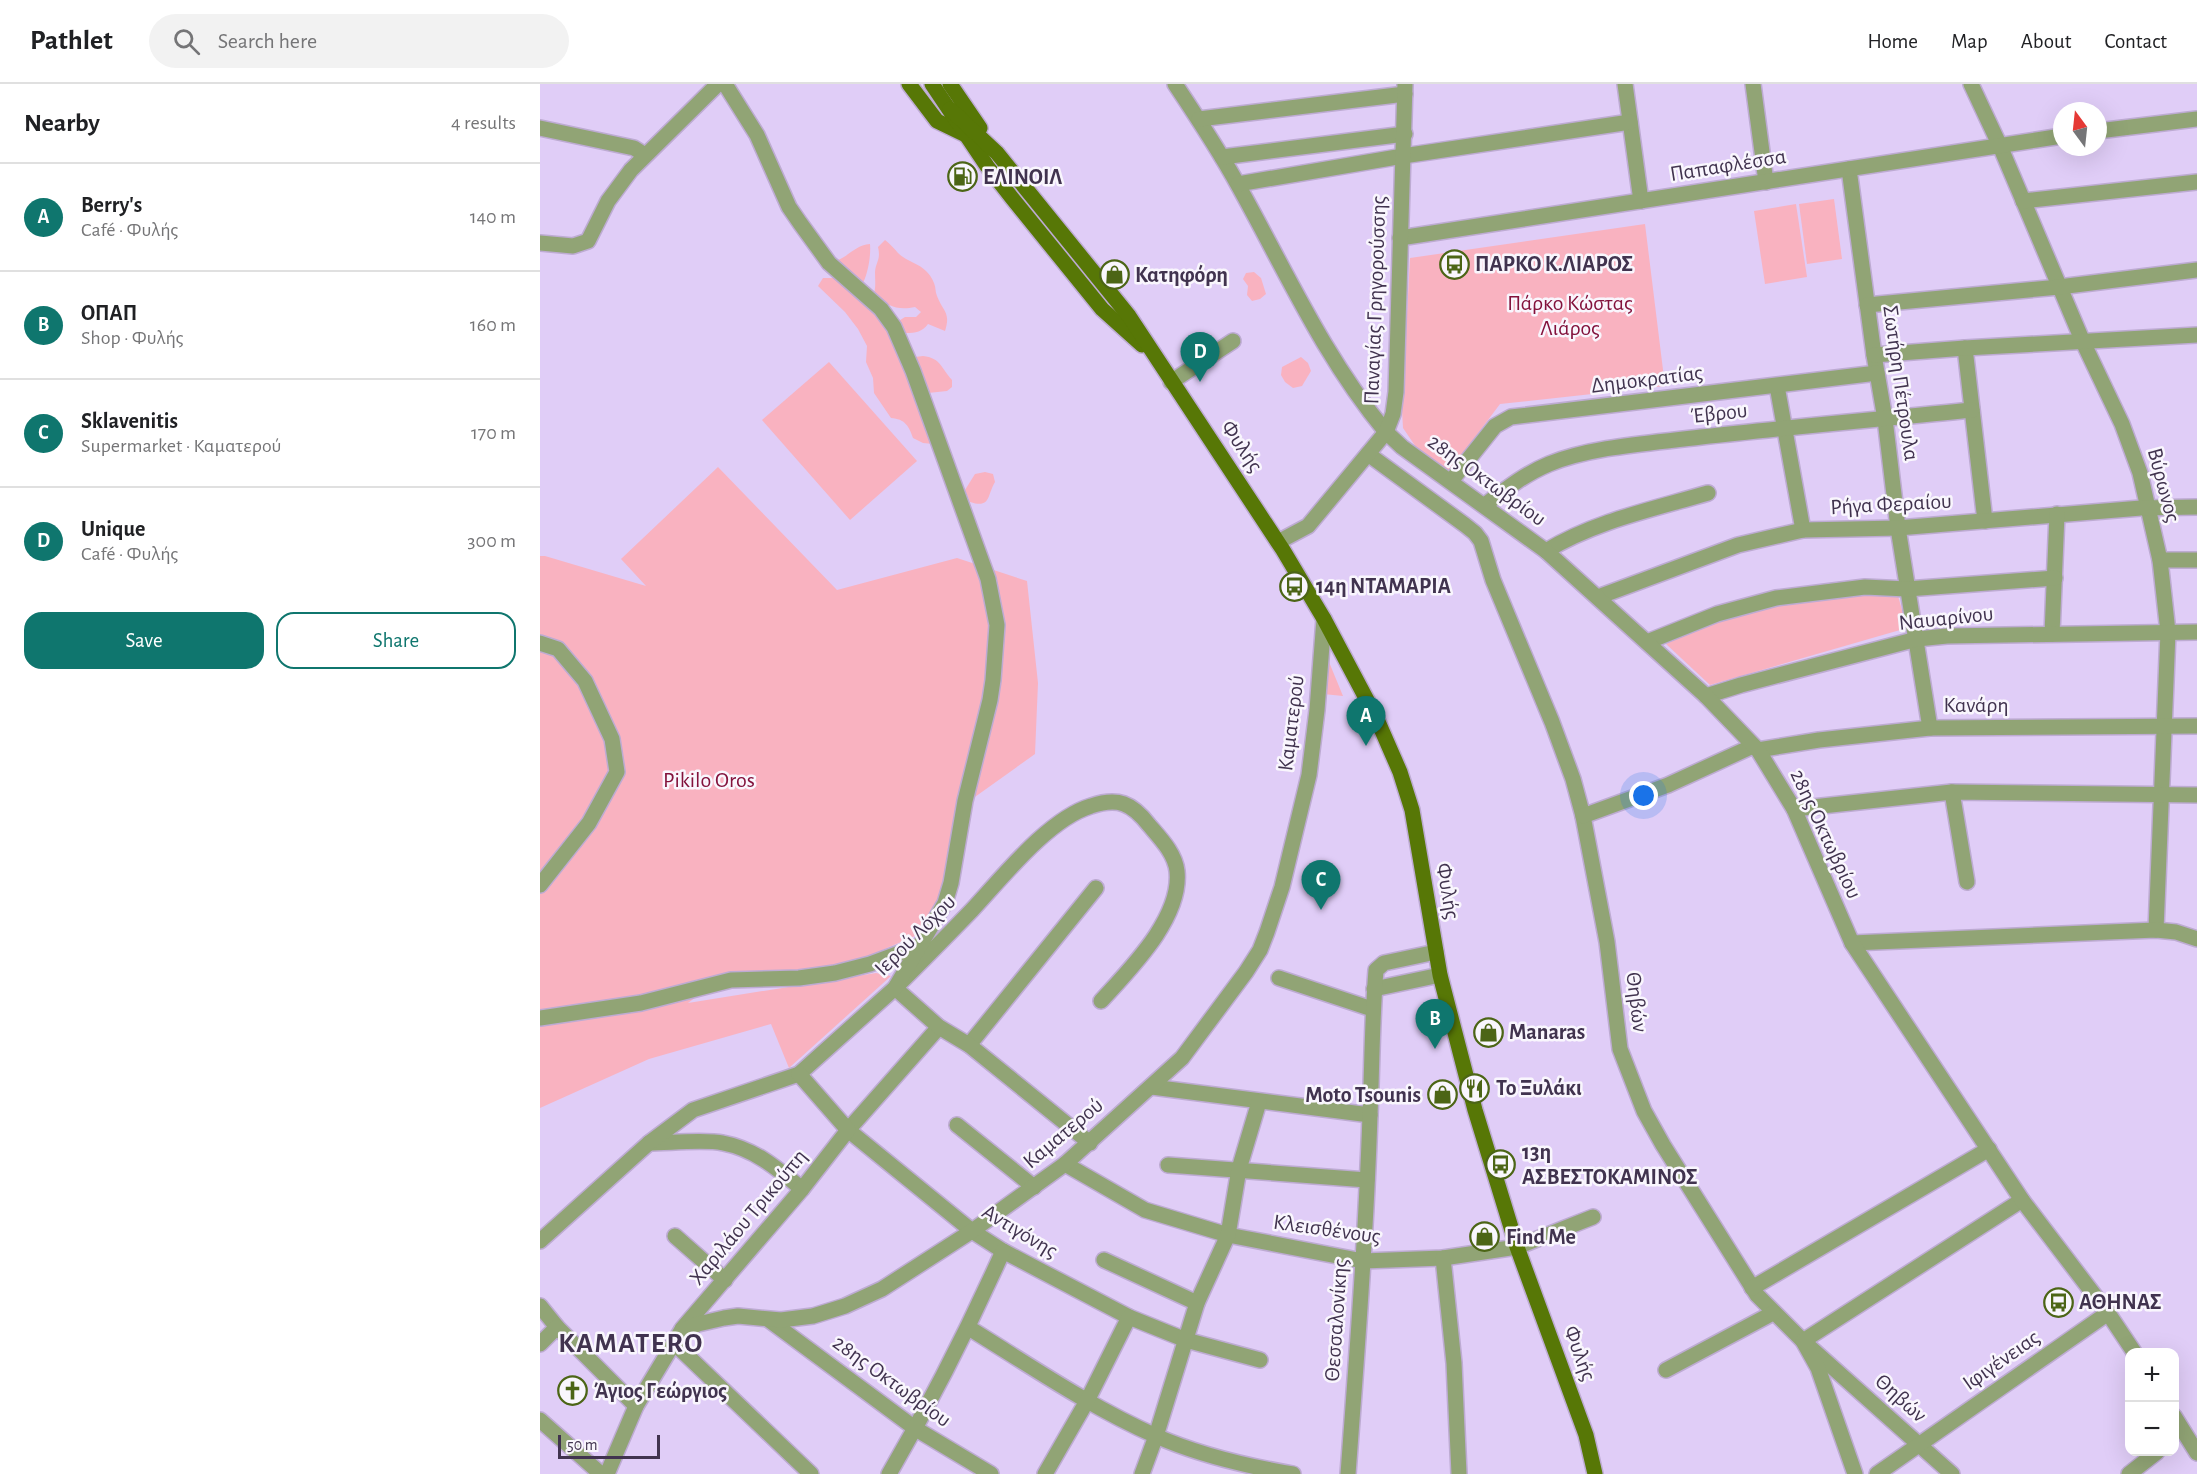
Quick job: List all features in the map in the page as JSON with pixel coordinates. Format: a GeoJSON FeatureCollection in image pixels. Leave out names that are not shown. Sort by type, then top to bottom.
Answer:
{"type":"FeatureCollection","features":[{"type":"Feature","properties":{"kind":"main road"},"geometry":{"type":"LineString","coordinates":[[909,84],[937,121],[968,136]]}},
{"type":"Feature","properties":{"kind":"main road","name":"Φυλής"},"geometry":{"type":"LineString","coordinates":[[932,84],[951,109],[987,166],[1102,309],[1157,360]]}},
{"type":"Feature","properties":{"kind":"main road"},"geometry":{"type":"LineString","coordinates":[[950,84],[997,153]]}},
{"type":"Feature","properties":{"kind":"main road","name":"Φυλής"},"geometry":{"type":"LineString","coordinates":[[951,109],[997,153],[1115,298],[1219,450],[1278,542],[1324,619],[1376,717],[1403,780],[1412,810],[1440,975],[1475,1110],[1517,1247],[1586,1435],[1595,1474]]}},
{"type":"Feature","properties":{"kind":"street"},"geometry":{"type":"LineString","coordinates":[[540,243],[573,246],[588,241],[608,201],[645,155],[718,84]]}},
{"type":"Feature","properties":{"kind":"street"},"geometry":{"type":"LineString","coordinates":[[725,84],[757,135],[789,207],[800,223],[829,262],[881,309],[894,327],[913,370],[988,579],[995,609],[997,641],[990,700],[965,801],[945,903],[895,988],[939,1027],[969,1045],[1090,1143]]}},
{"type":"Feature","properties":{"kind":"street","name":"28ης Οκτωβρίου"},"geometry":{"type":"LineString","coordinates":[[1175,84],[1238,184],[1323,344],[1350,386],[1386,432],[1402,447],[1546,551],[1706,696],[1756,748],[1794,809],[1852,943],[2022,1200],[2108,1313],[2131,1348]]}},
{"type":"Feature","properties":{"kind":"street"},"geometry":{"type":"LineString","coordinates":[[1625,84],[1641,201]]}},
{"type":"Feature","properties":{"kind":"street"},"geometry":{"type":"LineString","coordinates":[[1754,84],[1766,182]]}},
{"type":"Feature","properties":{"kind":"street"},"geometry":{"type":"LineString","coordinates":[[1970,84],[1977,84]]}},
{"type":"Feature","properties":{"kind":"street","name":"Βύρωνος"},"geometry":{"type":"LineString","coordinates":[[1970,84],[2000,146],[2083,342],[2122,424],[2149,508],[2160,560],[2168,632],[2156,930]]}},
{"type":"Feature","properties":{"kind":"street"},"geometry":{"type":"LineString","coordinates":[[1199,120],[1405,89]]}},
{"type":"Feature","properties":{"kind":"street","name":"Παναγίας Γρηγορούσσης"},"geometry":{"type":"LineString","coordinates":[[1278,542],[1308,526],[1386,432],[1393,414],[1396,392],[1405,89]]}},
{"type":"Feature","properties":{"kind":"street"},"geometry":{"type":"LineString","coordinates":[[2107,130],[2197,119]]}},
{"type":"Feature","properties":{"kind":"street"},"geometry":{"type":"LineString","coordinates":[[1238,184],[1403,156],[1629,122]]}},
{"type":"Feature","properties":{"kind":"street"},"geometry":{"type":"LineString","coordinates":[[540,128],[634,148],[645,155]]}},
{"type":"Feature","properties":{"kind":"street"},"geometry":{"type":"LineString","coordinates":[[1222,157],[1405,134]]}},
{"type":"Feature","properties":{"kind":"street","name":"Παπαφλέσσα"},"geometry":{"type":"LineString","coordinates":[[1400,238],[2053,137]]}},
{"type":"Feature","properties":{"kind":"street","name":"Σωτήρη Πέτρουλα"},"geometry":{"type":"LineString","coordinates":[[1848,169],[1885,419],[1898,528],[1930,728]]}},
{"type":"Feature","properties":{"kind":"street"},"geometry":{"type":"LineString","coordinates":[[2023,201],[2197,183]]}},
{"type":"Feature","properties":{"kind":"street"},"geometry":{"type":"LineString","coordinates":[[1867,305],[2059,287],[2197,270]]}},
{"type":"Feature","properties":{"kind":"street"},"geometry":{"type":"LineString","coordinates":[[1874,355],[2197,335]]}},
{"type":"Feature","properties":{"kind":"street"},"geometry":{"type":"LineString","coordinates":[[1171,382],[1233,341]]}},
{"type":"Feature","properties":{"kind":"street"},"geometry":{"type":"LineString","coordinates":[[1965,348],[1985,521]]}},
{"type":"Feature","properties":{"kind":"street","name":"Δημοκρατίας"},"geometry":{"type":"LineString","coordinates":[[1451,481],[1495,426],[1510,417],[1877,374]]}},
{"type":"Feature","properties":{"kind":"street"},"geometry":{"type":"LineString","coordinates":[[1777,386],[1803,530]]}},
{"type":"Feature","properties":{"kind":"street","name":"Έβρου"},"geometry":{"type":"LineString","coordinates":[[1485,505],[1519,478],[1551,463],[1581,455],[1649,443],[1972,410]]}},
{"type":"Feature","properties":{"kind":"street","name":"Θηβών"},"geometry":{"type":"LineString","coordinates":[[1368,454],[1465,525],[1481,542],[1565,756],[1583,816],[1607,942],[1620,1049],[1644,1111],[1663,1145],[1752,1288],[1773,1313],[1952,1474]]}},
{"type":"Feature","properties":{"kind":"street"},"geometry":{"type":"LineString","coordinates":[[1546,551],[1566,539],[1615,521],[1708,493]]}},
{"type":"Feature","properties":{"kind":"street","name":"Ρήγα Φεραίου"},"geometry":{"type":"LineString","coordinates":[[1598,597],[1738,545],[1803,530],[1898,528],[2057,514],[2197,507]]}},
{"type":"Feature","properties":{"kind":"street"},"geometry":{"type":"LineString","coordinates":[[2052,634],[2057,514]]}},
{"type":"Feature","properties":{"kind":"street"},"geometry":{"type":"LineString","coordinates":[[2160,560],[2197,560]]}},
{"type":"Feature","properties":{"kind":"street"},"geometry":{"type":"LineString","coordinates":[[1647,642],[1717,614],[1776,598],[1865,587],[1907,589],[2055,578]]}},
{"type":"Feature","properties":{"kind":"street","name":"Καματερού"},"geometry":{"type":"LineString","coordinates":[[678,1337],[704,1322],[724,1318],[791,1320],[813,1316],[845,1306],[882,1289],[972,1231],[1065,1164],[1182,1058],[1253,961],[1267,932],[1282,887],[1308,775],[1317,710],[1324,619]]}},
{"type":"Feature","properties":{"kind":"street","name":"Ναυαρίνου"},"geometry":{"type":"LineString","coordinates":[[1706,696],[1917,639],[1947,636],[2197,632]]}},
{"type":"Feature","properties":{"kind":"street"},"geometry":{"type":"LineString","coordinates":[[540,643],[558,649],[585,681],[612,739],[617,772],[589,823],[540,885]]}},
{"type":"Feature","properties":{"kind":"street","name":"Κανάρη"},"geometry":{"type":"LineString","coordinates":[[1583,816],[1668,785],[1756,748],[1930,728],[2197,726]]}},
{"type":"Feature","properties":{"kind":"street"},"geometry":{"type":"LineString","coordinates":[[1952,792],[1967,882]]}},
{"type":"Feature","properties":{"kind":"street"},"geometry":{"type":"LineString","coordinates":[[1794,809],[1952,792],[2197,795]]}},
{"type":"Feature","properties":{"kind":"street","name":"Ιερού Λόχου"},"geometry":{"type":"LineString","coordinates":[[540,1241],[649,1143],[693,1110],[799,1074],[895,988],[1038,841],[1061,822],[1089,806],[1114,801],[1137,809],[1170,852],[1177,870],[1176,888],[1168,912],[1149,949],[1101,1001]]}},
{"type":"Feature","properties":{"kind":"street"},"geometry":{"type":"LineString","coordinates":[[969,1045],[1096,888]]}},
{"type":"Feature","properties":{"kind":"street"},"geometry":{"type":"LineString","coordinates":[[1852,943],[2156,930],[2176,932],[2197,939]]}},
{"type":"Feature","properties":{"kind":"street"},"geometry":{"type":"LineString","coordinates":[[540,1017],[641,1004],[731,980],[799,978],[835,973],[870,964],[921,945]]}},
{"type":"Feature","properties":{"kind":"street","name":"Θεσσαλονίκης"},"geometry":{"type":"LineString","coordinates":[[1348,1474],[1363,1261],[1372,1009],[1376,970],[1380,964],[1436,952]]}},
{"type":"Feature","properties":{"kind":"street"},"geometry":{"type":"LineString","coordinates":[[1374,989],[1440,975]]}},
{"type":"Feature","properties":{"kind":"street"},"geometry":{"type":"LineString","coordinates":[[1279,978],[1372,1009]]}},
{"type":"Feature","properties":{"kind":"street","name":"Χαριλάου Τρικούπη"},"geometry":{"type":"LineString","coordinates":[[678,1337],[802,1189],[848,1130],[939,1027]]}},
{"type":"Feature","properties":{"kind":"street","name":"Αντιγόνης"},"geometry":{"type":"LineString","coordinates":[[799,1074],[848,1130],[972,1231],[1003,1251],[1129,1317],[1186,1340],[1260,1360]]}},
{"type":"Feature","properties":{"kind":"street"},"geometry":{"type":"LineString","coordinates":[[1152,1087],[1370,1115]]}},
{"type":"Feature","properties":{"kind":"street"},"geometry":{"type":"LineString","coordinates":[[1142,1474],[1156,1437],[1197,1303],[1227,1235],[1239,1169],[1259,1102]]}},
{"type":"Feature","properties":{"kind":"street"},"geometry":{"type":"LineString","coordinates":[[957,1125],[1034,1186]]}},
{"type":"Feature","properties":{"kind":"street"},"geometry":{"type":"LineString","coordinates":[[649,1143],[722,1142],[749,1151],[767,1161],[802,1189]]}},
{"type":"Feature","properties":{"kind":"street"},"geometry":{"type":"LineString","coordinates":[[1752,1288],[1989,1149]]}},
{"type":"Feature","properties":{"kind":"street","name":"Κλεισθένους"},"geometry":{"type":"LineString","coordinates":[[1065,1164],[1145,1210],[1227,1235],[1363,1261],[1443,1258],[1517,1247],[1593,1217]]}},
{"type":"Feature","properties":{"kind":"street"},"geometry":{"type":"LineString","coordinates":[[1168,1164],[1367,1180]]}},
{"type":"Feature","properties":{"kind":"street"},"geometry":{"type":"LineString","coordinates":[[1855,1474],[1818,1368],[1803,1341],[2022,1200]]}},
{"type":"Feature","properties":{"kind":"street"},"geometry":{"type":"LineString","coordinates":[[675,1236],[725,1280]]}},
{"type":"Feature","properties":{"kind":"street"},"geometry":{"type":"LineString","coordinates":[[889,1474],[916,1429],[969,1328],[1003,1251]]}},
{"type":"Feature","properties":{"kind":"street"},"geometry":{"type":"LineString","coordinates":[[1443,1258],[1454,1363],[1459,1474]]}},
{"type":"Feature","properties":{"kind":"street"},"geometry":{"type":"LineString","coordinates":[[1104,1260],[1197,1303]]}},
{"type":"Feature","properties":{"kind":"street"},"geometry":{"type":"LineString","coordinates":[[540,1306],[557,1327],[636,1406]]}},
{"type":"Feature","properties":{"kind":"street"},"geometry":{"type":"LineString","coordinates":[[1666,1370],[1773,1313]]}},
{"type":"Feature","properties":{"kind":"street","name":"Ιφιγένειας"},"geometry":{"type":"LineString","coordinates":[[1876,1474],[2108,1313]]}},
{"type":"Feature","properties":{"kind":"street"},"geometry":{"type":"LineString","coordinates":[[1045,1474],[1087,1401],[1129,1317]]}},
{"type":"Feature","properties":{"kind":"street","name":"28ης Οκτωβρίου"},"geometry":{"type":"LineString","coordinates":[[769,1320],[916,1429],[991,1474]]}},
{"type":"Feature","properties":{"kind":"street"},"geometry":{"type":"LineString","coordinates":[[540,1344],[557,1327]]}},
{"type":"Feature","properties":{"kind":"street"},"geometry":{"type":"LineString","coordinates":[[969,1328],[1087,1401],[1156,1437],[1239,1465],[1293,1474]]}},
{"type":"Feature","properties":{"kind":"street"},"geometry":{"type":"LineString","coordinates":[[607,1474],[636,1406],[678,1337],[804,1472]]}},
{"type":"Feature","properties":{"kind":"street"},"geometry":{"type":"LineString","coordinates":[[540,1420],[601,1474]]}},
{"type":"Feature","properties":{"kind":"street"},"geometry":{"type":"LineString","coordinates":[[2179,1434],[2197,1453]]}},
{"type":"Feature","properties":{"kind":"street"},"geometry":{"type":"LineString","coordinates":[[2129,1474],[2152,1456]]}},
{"type":"Feature","properties":{"kind":"green space"},"geometry":{"type":"Polygon","coordinates":[[[1834,199],[1842,259],[1807,264],[1799,204],[1834,199]]]}},
{"type":"Feature","properties":{"kind":"green space"},"geometry":{"type":"Polygon","coordinates":[[[1796,204],[1807,277],[1765,284],[1754,211],[1796,204]]]}},
{"type":"Feature","properties":{"kind":"green space","name":"Πάρκο Κώστας Λιάρος"},"geometry":{"type":"Polygon","coordinates":[[[1645,224],[1665,386],[1500,404],[1449,472],[1420,453],[1403,428],[1402,410],[1410,258],[1645,224]]]}},
{"type":"Feature","properties":{"kind":"green space"},"geometry":{"type":"Polygon","coordinates":[[[885,240],[902,257],[927,271],[931,276],[937,296],[947,316],[945,331],[928,324],[918,332],[906,333],[897,322],[905,317],[916,317],[921,312],[915,307],[893,306],[874,294],[878,247],[885,240]]]}},
{"type":"Feature","properties":{"kind":"green space"},"geometry":{"type":"Polygon","coordinates":[[[870,244],[869,264],[863,283],[838,260],[861,246],[870,244]]]}},
{"type":"Feature","properties":{"kind":"green space"},"geometry":{"type":"Polygon","coordinates":[[[1254,272],[1261,278],[1266,294],[1252,301],[1247,295],[1248,286],[1243,279],[1246,273],[1254,272]]]}},
{"type":"Feature","properties":{"kind":"green space"},"geometry":{"type":"Polygon","coordinates":[[[823,278],[833,278],[844,282],[887,326],[933,444],[923,443],[913,438],[906,424],[891,418],[874,393],[873,378],[866,362],[867,346],[845,312],[818,286],[823,278]]]}},
{"type":"Feature","properties":{"kind":"green space"},"geometry":{"type":"Polygon","coordinates":[[[923,356],[934,359],[940,364],[952,380],[952,387],[947,391],[928,393],[915,357],[923,356]]]}},
{"type":"Feature","properties":{"kind":"green space"},"geometry":{"type":"Polygon","coordinates":[[[1301,357],[1308,363],[1311,371],[1302,386],[1293,388],[1285,382],[1281,375],[1282,367],[1301,357]]]}},
{"type":"Feature","properties":{"kind":"green space"},"geometry":{"type":"Polygon","coordinates":[[[829,362],[917,461],[850,520],[762,420],[829,362]]]}},
{"type":"Feature","properties":{"kind":"green space","name":"Pikilo Oros"},"geometry":{"type":"Polygon","coordinates":[[[718,467],[837,590],[957,558],[1027,581],[1038,683],[1035,754],[958,809],[937,908],[915,936],[852,963],[813,972],[720,979],[688,1003],[876,973],[891,976],[789,1068],[771,1024],[649,1059],[540,1108],[540,556],[646,586],[621,559],[718,467]]]}},
{"type":"Feature","properties":{"kind":"green space"},"geometry":{"type":"Polygon","coordinates":[[[985,472],[993,474],[995,482],[987,500],[982,504],[970,502],[965,490],[975,474],[985,472]]]}},
{"type":"Feature","properties":{"kind":"green space"},"geometry":{"type":"Polygon","coordinates":[[[1897,592],[1907,628],[1710,685],[1666,644],[1692,630],[1749,610],[1812,600],[1897,592]]]}},
{"type":"Feature","properties":{"kind":"green space"},"geometry":{"type":"Polygon","coordinates":[[[1329,662],[1343,696],[1323,694],[1325,670],[1329,669],[1329,662]]]}},
{"type":"Feature","properties":{"kind":"place","name":"ΕΛΙΝΟΙΛ"},"geometry":{"type":"Point","coordinates":[962,177]}},
{"type":"Feature","properties":{"kind":"place","name":"ΠΑΡΚΟ Κ.ΛΙΑΡΟΣ"},"geometry":{"type":"Point","coordinates":[1454,264]}},
{"type":"Feature","properties":{"kind":"place","name":"Κατηφόρη"},"geometry":{"type":"Point","coordinates":[1114,275]}},
{"type":"Feature","properties":{"kind":"place","name":"Unique"},"geometry":{"type":"Point","coordinates":[1200,382]}},
{"type":"Feature","properties":{"kind":"place","name":"14η ΝΤΑΜΑΡΙΑ"},"geometry":{"type":"Point","coordinates":[1295,586]}},
{"type":"Feature","properties":{"kind":"place","name":"Berry's"},"geometry":{"type":"Point","coordinates":[1366,746]}},
{"type":"Feature","properties":{"kind":"place","name":"Sklavenitis"},"geometry":{"type":"Point","coordinates":[1321,910]}},
{"type":"Feature","properties":{"kind":"place","name":"Manaras"},"geometry":{"type":"Point","coordinates":[1488,1032]}},
{"type":"Feature","properties":{"kind":"place","name":"ΟΠΑΠ"},"geometry":{"type":"Point","coordinates":[1435,1049]}},
{"type":"Feature","properties":{"kind":"place","name":"Το Ξυλάκι"},"geometry":{"type":"Point","coordinates":[1475,1088]}},
{"type":"Feature","properties":{"kind":"place","name":"Moto Tsounis"},"geometry":{"type":"Point","coordinates":[1442,1095]}},
{"type":"Feature","properties":{"kind":"place","name":"13η ΑΣΒΕΣΤΟΚΑΜΙΝΟΣ"},"geometry":{"type":"Point","coordinates":[1501,1165]}},
{"type":"Feature","properties":{"kind":"place","name":"Find Me"},"geometry":{"type":"Point","coordinates":[1485,1237]}},
{"type":"Feature","properties":{"kind":"place","name":"ΑΘΗΝΑΣ"},"geometry":{"type":"Point","coordinates":[2058,1302]}},
{"type":"Feature","properties":{"kind":"place","name":"Άγιος Γεώργιος"},"geometry":{"type":"Point","coordinates":[573,1391]}},
{"type":"Feature","properties":{"kind":"district","name":"KAMATERO"},"geometry":{"type":"Point","coordinates":[631,1344]}}]}
